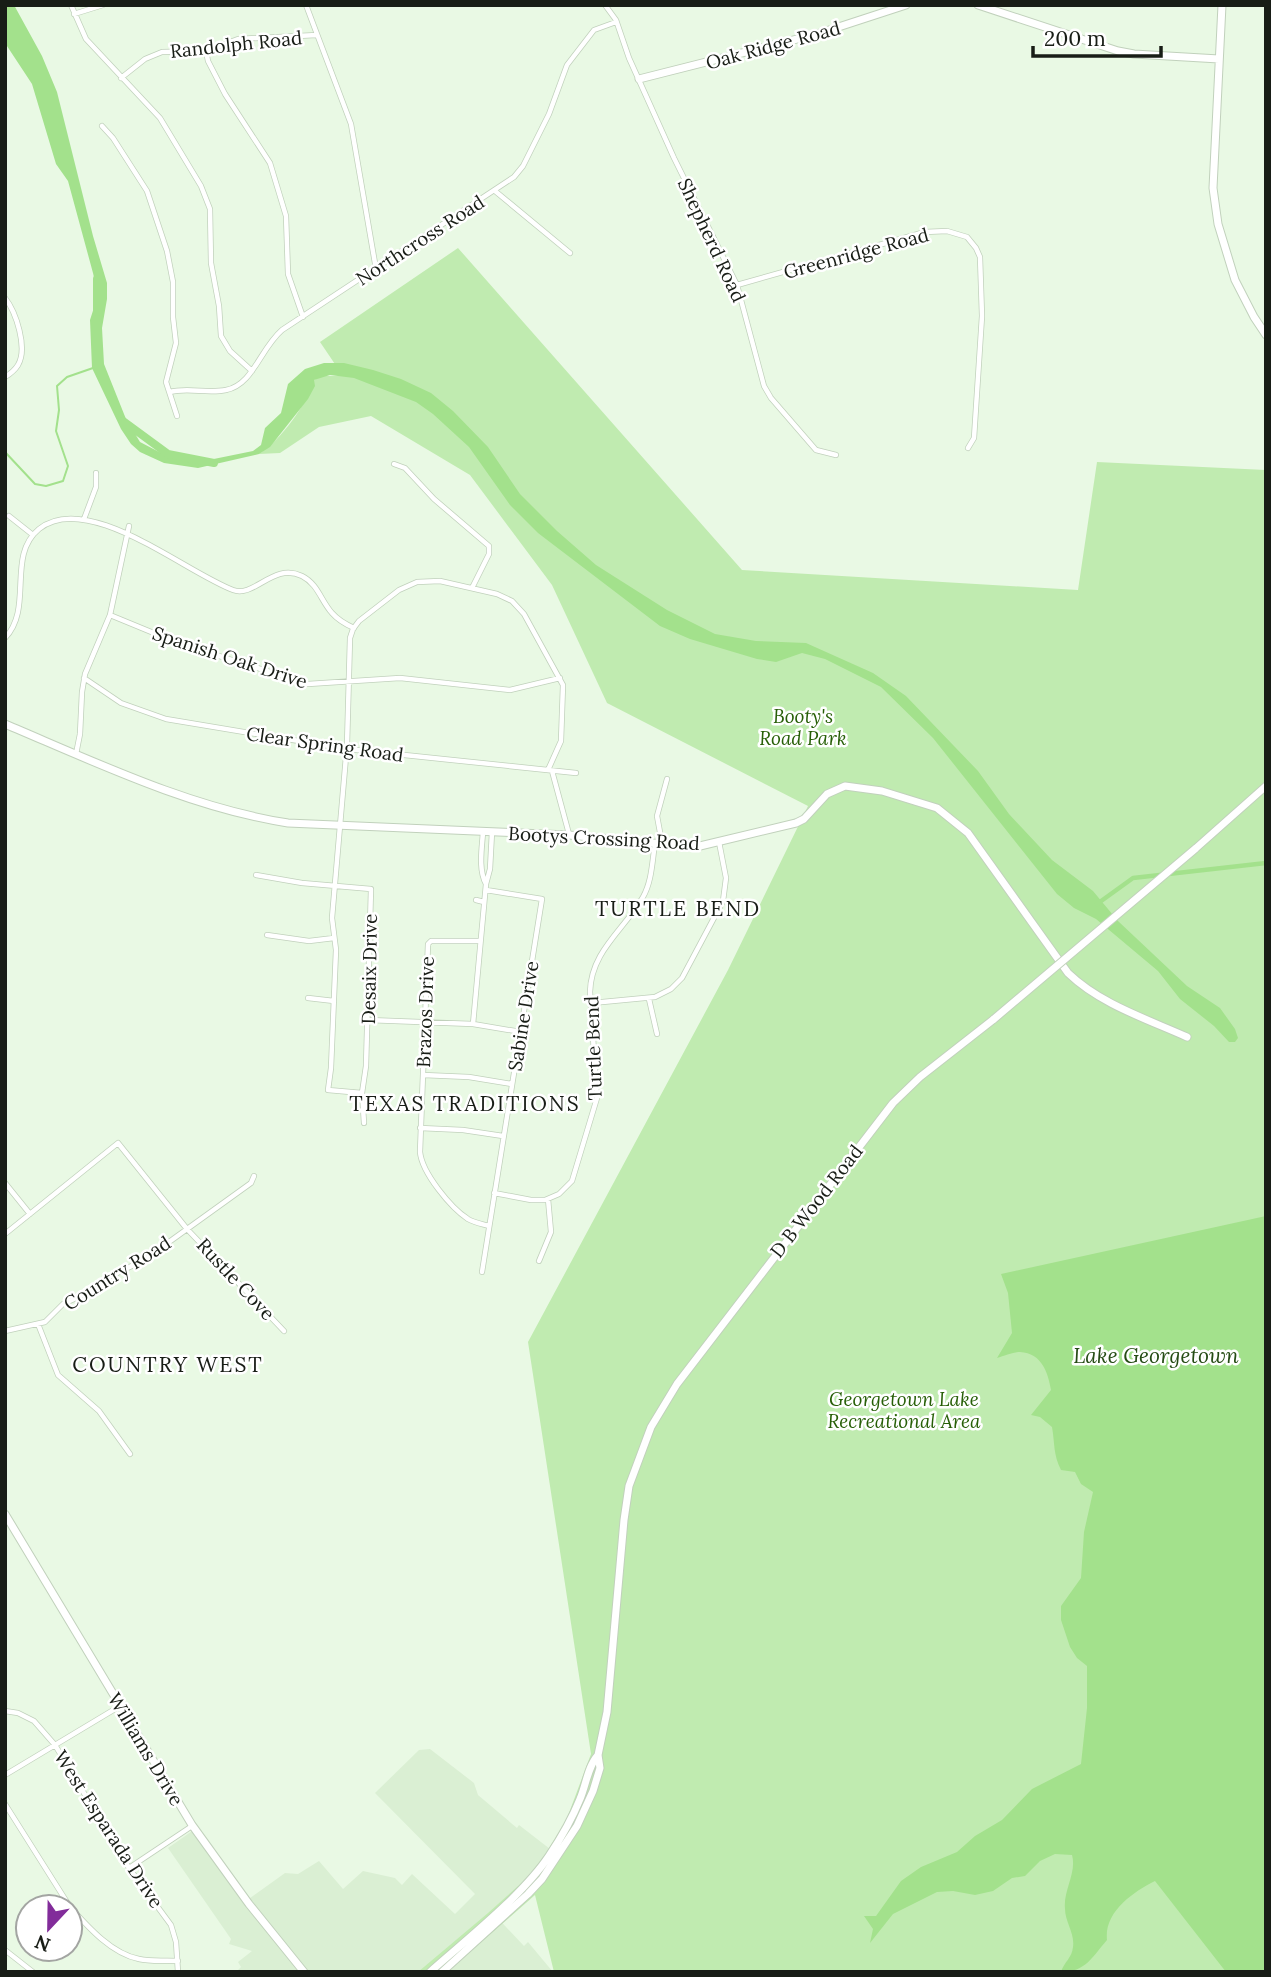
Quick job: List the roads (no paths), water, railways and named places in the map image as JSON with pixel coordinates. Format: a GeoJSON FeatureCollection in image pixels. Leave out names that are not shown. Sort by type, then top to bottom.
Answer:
{"type":"FeatureCollection","features":[{"type":"Feature","properties":{"kind":"main road","name":"Oak Ridge Road"},"geometry":{"type":"LineString","coordinates":[[639,79],[817,34],[906,5]]}},
{"type":"Feature","properties":{"kind":"main road"},"geometry":{"type":"LineString","coordinates":[[978,5],[1118,51],[1219,59]]}},
{"type":"Feature","properties":{"kind":"main road"},"geometry":{"type":"LineString","coordinates":[[1222,5],[1213,188],[1218,224],[1235,280],[1266,335]]}},
{"type":"Feature","properties":{"kind":"main road","name":"Bootys Crossing Road"},"geometry":{"type":"LineString","coordinates":[[5,724],[190,798],[231,811],[288,823],[569,835],[691,846],[800,821],[827,794],[845,786],[882,791],[925,803],[947,814],[968,833],[1076,981],[1101,998],[1187,1037]]}},
{"type":"Feature","properties":{"kind":"main road","name":"D B Wood Road"},"geometry":{"type":"LineString","coordinates":[[430,1972],[443,1967],[505,1904],[546,1868],[580,1810],[593,1761],[598,1755],[607,1712],[626,1509],[633,1475],[651,1427],[677,1384],[893,1103],[920,1077],[994,1019],[1266,786]]}},
{"type":"Feature","properties":{"kind":"main road","name":"Williams Drive"},"geometry":{"type":"LineString","coordinates":[[5,1514],[192,1825],[248,1904],[304,1972]]}},
{"type":"Feature","properties":{"kind":"street"},"geometry":{"type":"LineString","coordinates":[[71,5],[82,32],[93,48],[160,118],[205,194],[211,218],[211,263],[221,336],[230,351],[252,371]]}},
{"type":"Feature","properties":{"kind":"street"},"geometry":{"type":"LineString","coordinates":[[74,15],[103,5]]}},
{"type":"Feature","properties":{"kind":"street"},"geometry":{"type":"LineString","coordinates":[[306,5],[352,126],[376,269]]}},
{"type":"Feature","properties":{"kind":"street","name":"Shepherd Road"},"geometry":{"type":"LineString","coordinates":[[605,5],[617,22],[674,158],[737,285],[767,392],[816,450],[836,455]]}},
{"type":"Feature","properties":{"kind":"street","name":"Northcross Road"},"geometry":{"type":"LineString","coordinates":[[170,392],[186,389],[224,391],[243,383],[275,337],[514,177],[523,166],[551,110],[567,65],[594,30],[617,22]]}},
{"type":"Feature","properties":{"kind":"street","name":"Randolph Road"},"geometry":{"type":"LineString","coordinates":[[121,78],[152,54],[206,51],[238,40],[317,35]]}},
{"type":"Feature","properties":{"kind":"street"},"geometry":{"type":"LineString","coordinates":[[206,51],[208,61],[225,94],[269,162],[286,216],[288,274],[303,318]]}},
{"type":"Feature","properties":{"kind":"street"},"geometry":{"type":"LineString","coordinates":[[102,126],[113,138],[147,191],[167,251],[173,282],[176,343],[166,382],[177,416]]}},
{"type":"Feature","properties":{"kind":"street"},"geometry":{"type":"LineString","coordinates":[[495,191],[570,253]]}},
{"type":"Feature","properties":{"kind":"street","name":"Greenridge Road"},"geometry":{"type":"LineString","coordinates":[[737,285],[925,232],[947,231],[967,237],[980,257],[982,305],[974,438],[968,448]]}},
{"type":"Feature","properties":{"kind":"street"},"geometry":{"type":"LineString","coordinates":[[5,298],[17,318],[21,357],[17,367],[5,377]]}},
{"type":"Feature","properties":{"kind":"street"},"geometry":{"type":"LineString","coordinates":[[394,464],[405,468],[434,499],[489,546],[490,551],[472,588]]}},
{"type":"Feature","properties":{"kind":"street"},"geometry":{"type":"LineString","coordinates":[[84,519],[96,487],[96,473]]}},
{"type":"Feature","properties":{"kind":"street"},"geometry":{"type":"LineString","coordinates":[[9,516],[33,535]]}},
{"type":"Feature","properties":{"kind":"street"},"geometry":{"type":"LineString","coordinates":[[5,638],[18,618],[23,558],[33,535],[60,518],[84,519],[126,534],[176,559],[187,568],[235,590],[244,590],[279,573],[300,575],[314,585],[332,614],[354,628]]}},
{"type":"Feature","properties":{"kind":"street"},"geometry":{"type":"LineString","coordinates":[[76,754],[85,678],[110,615],[128,526]]}},
{"type":"Feature","properties":{"kind":"street"},"geometry":{"type":"LineString","coordinates":[[362,1093],[328,1090],[336,950],[332,918],[347,749],[350,638],[354,628],[399,590],[409,584],[432,580],[503,596],[518,606],[560,678],[564,691],[562,733],[550,771],[569,835]]}},
{"type":"Feature","properties":{"kind":"street","name":"Spanish Oak Drive"},"geometry":{"type":"LineString","coordinates":[[110,615],[178,643],[297,682],[315,685],[401,678],[510,690],[560,678]]}},
{"type":"Feature","properties":{"kind":"street","name":"Clear Spring Road"},"geometry":{"type":"LineString","coordinates":[[85,678],[121,703],[151,715],[347,749],[576,773]]}},
{"type":"Feature","properties":{"kind":"street","name":"Turtle Bend"},"geometry":{"type":"LineString","coordinates":[[548,1199],[564,1191],[572,1181],[596,1106],[590,985],[596,962],[605,945],[642,897],[650,877],[659,844],[657,816],[667,779]]}},
{"type":"Feature","properties":{"kind":"street"},"geometry":{"type":"LineString","coordinates":[[473,1024],[486,887],[482,869],[487,832]]}},
{"type":"Feature","properties":{"kind":"street"},"geometry":{"type":"LineString","coordinates":[[592,1003],[649,999],[668,991],[682,978],[723,901],[726,878],[719,841]]}},
{"type":"Feature","properties":{"kind":"street","name":"Desaix Drive"},"geometry":{"type":"LineString","coordinates":[[256,875],[335,887],[371,889],[368,1020],[362,1093],[364,1123]]}},
{"type":"Feature","properties":{"kind":"street","name":"Sabine Drive"},"geometry":{"type":"LineString","coordinates":[[482,1272],[541,899],[486,887]]}},
{"type":"Feature","properties":{"kind":"street"},"geometry":{"type":"LineString","coordinates":[[476,900],[484,902]]}},
{"type":"Feature","properties":{"kind":"street"},"geometry":{"type":"LineString","coordinates":[[267,935],[309,941],[334,938]]}},
{"type":"Feature","properties":{"kind":"street","name":"Brazos Drive"},"geometry":{"type":"LineString","coordinates":[[481,941],[430,941],[427,950],[420,1128],[421,1160],[427,1172],[461,1215],[472,1222],[489,1226]]}},
{"type":"Feature","properties":{"kind":"street"},"geometry":{"type":"LineString","coordinates":[[309,998],[334,1001]]}},
{"type":"Feature","properties":{"kind":"street"},"geometry":{"type":"LineString","coordinates":[[649,999],[657,1034]]}},
{"type":"Feature","properties":{"kind":"street"},"geometry":{"type":"LineString","coordinates":[[368,1020],[473,1024],[521,1032]]}},
{"type":"Feature","properties":{"kind":"street"},"geometry":{"type":"LineString","coordinates":[[422,1075],[469,1077],[512,1084]]}},
{"type":"Feature","properties":{"kind":"street"},"geometry":{"type":"LineString","coordinates":[[420,1128],[463,1130],[503,1136]]}},
{"type":"Feature","properties":{"kind":"street","name":"Rustle Cove"},"geometry":{"type":"LineString","coordinates":[[30,1214],[118,1143],[187,1228],[284,1331]]}},
{"type":"Feature","properties":{"kind":"street","name":"Country Road"},"geometry":{"type":"LineString","coordinates":[[5,1331],[38,1324],[52,1316],[63,1304],[144,1260],[251,1183],[254,1176]]}},
{"type":"Feature","properties":{"kind":"street"},"geometry":{"type":"LineString","coordinates":[[5,1183],[30,1214],[5,1234]]}},
{"type":"Feature","properties":{"kind":"street"},"geometry":{"type":"LineString","coordinates":[[494,1193],[531,1200],[548,1199],[551,1232],[539,1261]]}},
{"type":"Feature","properties":{"kind":"street"},"geometry":{"type":"LineString","coordinates":[[38,1324],[58,1375],[99,1411],[130,1454]]}},
{"type":"Feature","properties":{"kind":"street"},"geometry":{"type":"LineString","coordinates":[[5,1775],[120,1706]]}},
{"type":"Feature","properties":{"kind":"street","name":"West Esparada Drive"},"geometry":{"type":"LineString","coordinates":[[5,1711],[22,1714],[34,1721],[55,1745],[129,1868],[171,1925],[176,1942],[178,1972]]}},
{"type":"Feature","properties":{"kind":"street"},"geometry":{"type":"LineString","coordinates":[[5,1804],[61,1893]]}},
{"type":"Feature","properties":{"kind":"street"},"geometry":{"type":"LineString","coordinates":[[129,1868],[192,1825]]}},
{"type":"Feature","properties":{"kind":"street"},"geometry":{"type":"LineString","coordinates":[[84,1920],[123,1954],[144,1960],[178,1961]]}},
{"type":"Feature","properties":{"kind":"street"},"geometry":{"type":"LineString","coordinates":[[5,1950],[33,1972]]}},
{"type":"Feature","properties":{"kind":"water"},"geometry":{"type":"Polygon","coordinates":[[[5,5],[14,5],[42,56],[57,92],[107,283],[102,328],[104,364],[126,419],[140,442],[163,454],[199,462],[253,451],[261,445],[265,428],[281,413],[288,384],[305,369],[324,363],[344,363],[373,370],[431,393],[488,447],[520,494],[596,565],[667,610],[715,634],[756,641],[806,643],[873,673],[906,696],[978,771],[1009,814],[1052,860],[1093,891],[1118,921],[1187,986],[1220,1008],[1235,1029],[1238,1038],[1235,1042],[1229,1042],[1214,1026],[1180,999],[1158,971],[1096,919],[1074,908],[1057,894],[933,738],[881,687],[825,659],[802,653],[776,662],[757,659],[690,639],[660,626],[538,533],[510,505],[469,447],[416,402],[354,378],[330,375],[314,380],[315,386],[308,399],[270,447],[259,454],[198,468],[164,463],[140,452],[121,429],[92,368],[90,320],[98,295],[93,273],[68,181],[56,164],[32,84],[5,43],[5,5]]]}},
{"type":"Feature","properties":{"kind":"water","name":"Lake Georgetown"},"geometry":{"type":"Polygon","coordinates":[[[1266,1216],[1266,1972],[1226,1972],[1155,1881],[1129,1897],[1115,1912],[1107,1930],[1107,1940],[1088,1962],[1077,1969],[1061,1972],[1073,1947],[1065,1909],[1073,1868],[1072,1855],[1055,1854],[1040,1861],[1025,1876],[1012,1878],[993,1891],[975,1895],[953,1891],[937,1892],[893,1914],[870,1943],[873,1929],[864,1916],[876,1916],[901,1881],[921,1867],[957,1852],[975,1836],[1002,1820],[1032,1789],[1081,1764],[1087,1708],[1087,1666],[1077,1658],[1070,1647],[1061,1620],[1061,1606],[1081,1578],[1084,1532],[1093,1492],[1081,1484],[1075,1472],[1061,1470],[1055,1454],[1052,1427],[1040,1417],[1031,1415],[1051,1390],[1043,1365],[1028,1353],[1012,1353],[997,1358],[1012,1333],[1008,1293],[1001,1274],[1266,1216]]]}},
{"type":"Feature","properties":{"kind":"waterway"},"geometry":{"type":"LineString","coordinates":[[97,279],[97,312]]}},
{"type":"Feature","properties":{"kind":"waterway"},"geometry":{"type":"LineString","coordinates":[[5,452],[35,484],[46,486],[63,481],[68,466],[56,431],[59,410],[57,386],[67,377],[93,368]]}},
{"type":"Feature","properties":{"kind":"waterway"},"geometry":{"type":"LineString","coordinates":[[123,421],[168,454],[214,463]]}},
{"type":"Feature","properties":{"kind":"waterway"},"geometry":{"type":"LineString","coordinates":[[1097,904],[1133,878],[1266,863]]}},
{"type":"Feature","properties":{"kind":"district","name":"TURTLE BEND"},"geometry":{"type":"Point","coordinates":[678,908]}},
{"type":"Feature","properties":{"kind":"district","name":"TEXAS TRADITIONS"},"geometry":{"type":"Point","coordinates":[465,1103]}},
{"type":"Feature","properties":{"kind":"district","name":"COUNTRY WEST"},"geometry":{"type":"Point","coordinates":[168,1364]}},
{"type":"Feature","properties":{"kind":"park label","name":"Booty's Road Park"},"geometry":{"type":"Point","coordinates":[803,727]}},
{"type":"Feature","properties":{"kind":"park label","name":"Georgetown Lake Recreational Area"},"geometry":{"type":"Point","coordinates":[904,1410]}}]}
